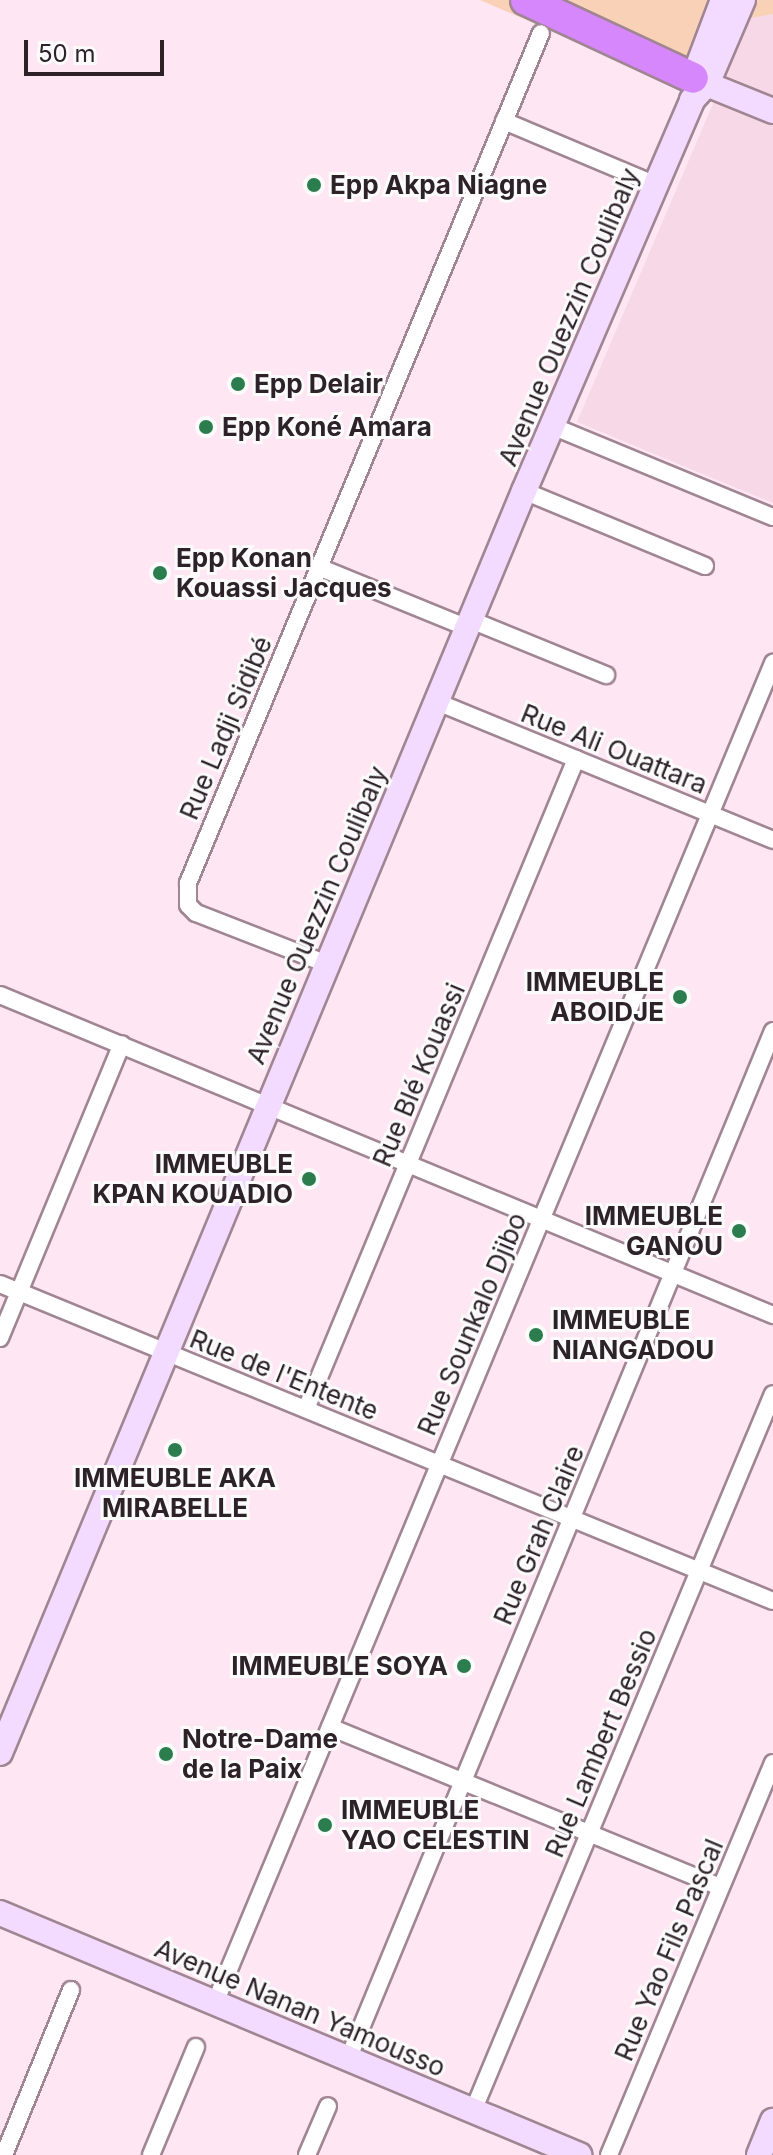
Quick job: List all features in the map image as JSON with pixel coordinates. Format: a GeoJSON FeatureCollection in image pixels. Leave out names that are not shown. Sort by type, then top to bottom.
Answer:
{"type":"FeatureCollection","features":[{"type":"Feature","properties":{"kind":"highway"},"geometry":{"type":"LineString","coordinates":[[526,0],[697,88]]}},
{"type":"Feature","properties":{"kind":"street","name":"Avenue Ouezzin Coulibaly"},"geometry":{"type":"LineString","coordinates":[[697,88],[723,0]]}},
{"type":"Feature","properties":{"kind":"street","name":"Avenue Ouezzin Coulibaly"},"geometry":{"type":"LineString","coordinates":[[0,1753],[524,491],[697,88],[743,0]]}},
{"type":"Feature","properties":{"kind":"street","name":"Rue Ladji Sidibé"},"geometry":{"type":"LineString","coordinates":[[327,964],[196,913],[185,893],[256,715],[321,568],[541,33]]}},
{"type":"Feature","properties":{"kind":"street"},"geometry":{"type":"LineString","coordinates":[[697,88],[773,111]]}},
{"type":"Feature","properties":{"kind":"street"},"geometry":{"type":"LineString","coordinates":[[504,121],[656,185]]}},
{"type":"Feature","properties":{"kind":"street"},"geometry":{"type":"LineString","coordinates":[[552,426],[773,517]]}},
{"type":"Feature","properties":{"kind":"street"},"geometry":{"type":"LineString","coordinates":[[524,491],[705,566]]}},
{"type":"Feature","properties":{"kind":"street"},"geometry":{"type":"LineString","coordinates":[[321,568],[606,675]]}},
{"type":"Feature","properties":{"kind":"street","name":"Rue Sounkalo Djibo"},"geometry":{"type":"LineString","coordinates":[[215,2003],[710,814],[768,689],[773,663]]}},
{"type":"Feature","properties":{"kind":"street","name":"Rue Ali Ouattara"},"geometry":{"type":"LineString","coordinates":[[437,702],[773,840]]}},
{"type":"Feature","properties":{"kind":"street","name":"Rue Blé Kouassi"},"geometry":{"type":"LineString","coordinates":[[306,1409],[576,759]]}},
{"type":"Feature","properties":{"kind":"street"},"geometry":{"type":"LineString","coordinates":[[0,995],[773,1315]]}},
{"type":"Feature","properties":{"kind":"street","name":"Rue Grah Claire"},"geometry":{"type":"LineString","coordinates":[[349,2057],[773,1031]]}},
{"type":"Feature","properties":{"kind":"street"},"geometry":{"type":"LineString","coordinates":[[0,1338],[122,1044]]}},
{"type":"Feature","properties":{"kind":"street","name":"Rue de l'Entente"},"geometry":{"type":"LineString","coordinates":[[0,1284],[773,1601]]}},
{"type":"Feature","properties":{"kind":"street","name":"Rue Lambert Bessio"},"geometry":{"type":"LineString","coordinates":[[473,2111],[773,1394]]}},
{"type":"Feature","properties":{"kind":"street"},"geometry":{"type":"LineString","coordinates":[[330,1727],[721,1887]]}},
{"type":"Feature","properties":{"kind":"street","name":"Rue Yao Fils Pascal"},"geometry":{"type":"LineString","coordinates":[[609,2155],[773,1763]]}},
{"type":"Feature","properties":{"kind":"street","name":"Avenue Nanan Yamousso"},"geometry":{"type":"LineString","coordinates":[[0,1913],[579,2155]]}},
{"type":"Feature","properties":{"kind":"street"},"geometry":{"type":"LineString","coordinates":[[4,2155],[71,1990]]}},
{"type":"Feature","properties":{"kind":"street"},"geometry":{"type":"LineString","coordinates":[[151,2155],[196,2047]]}},
{"type":"Feature","properties":{"kind":"street"},"geometry":{"type":"LineString","coordinates":[[307,2155],[328,2106]]}},
{"type":"Feature","properties":{"kind":"street"},"geometry":{"type":"LineString","coordinates":[[759,2155],[773,2121]]}},
{"type":"Feature","properties":{"kind":"shaded area"},"geometry":{"type":"Polygon","coordinates":[[[480,0],[773,0],[773,14],[750,18],[712,100],[480,0]]]}},
{"type":"Feature","properties":{"kind":"shaded area"},"geometry":{"type":"Polygon","coordinates":[[[773,14],[773,503],[577,422],[750,17],[773,14]]]}},
{"type":"Feature","properties":{"kind":"place","name":"Epp Akpa Niagne"},"geometry":{"type":"Point","coordinates":[314,185]}},
{"type":"Feature","properties":{"kind":"place","name":"Epp Delair"},"geometry":{"type":"Point","coordinates":[238,384]}},
{"type":"Feature","properties":{"kind":"place","name":"Epp Koné Amara"},"geometry":{"type":"Point","coordinates":[206,427]}},
{"type":"Feature","properties":{"kind":"place","name":"Epp Konan Kouassi Jacques"},"geometry":{"type":"Point","coordinates":[160,573]}},
{"type":"Feature","properties":{"kind":"place","name":"IMMEUBLE ABOIDJE"},"geometry":{"type":"Point","coordinates":[680,997]}},
{"type":"Feature","properties":{"kind":"place","name":"IMMEUBLE KPAN KOUADIO"},"geometry":{"type":"Point","coordinates":[309,1179]}},
{"type":"Feature","properties":{"kind":"place","name":"IMMEUBLE GANOU"},"geometry":{"type":"Point","coordinates":[739,1231]}},
{"type":"Feature","properties":{"kind":"place","name":"IMMEUBLE NIANGADOU"},"geometry":{"type":"Point","coordinates":[536,1335]}},
{"type":"Feature","properties":{"kind":"place","name":"IMMEUBLE AKA MIRABELLE"},"geometry":{"type":"Point","coordinates":[175,1450]}},
{"type":"Feature","properties":{"kind":"place","name":"IMMEUBLE SOYA"},"geometry":{"type":"Point","coordinates":[464,1666]}},
{"type":"Feature","properties":{"kind":"place","name":"Notre-Dame de la Paix"},"geometry":{"type":"Point","coordinates":[166,1754]}},
{"type":"Feature","properties":{"kind":"place","name":"IMMEUBLE YAO CELESTIN"},"geometry":{"type":"Point","coordinates":[325,1825]}}]}
